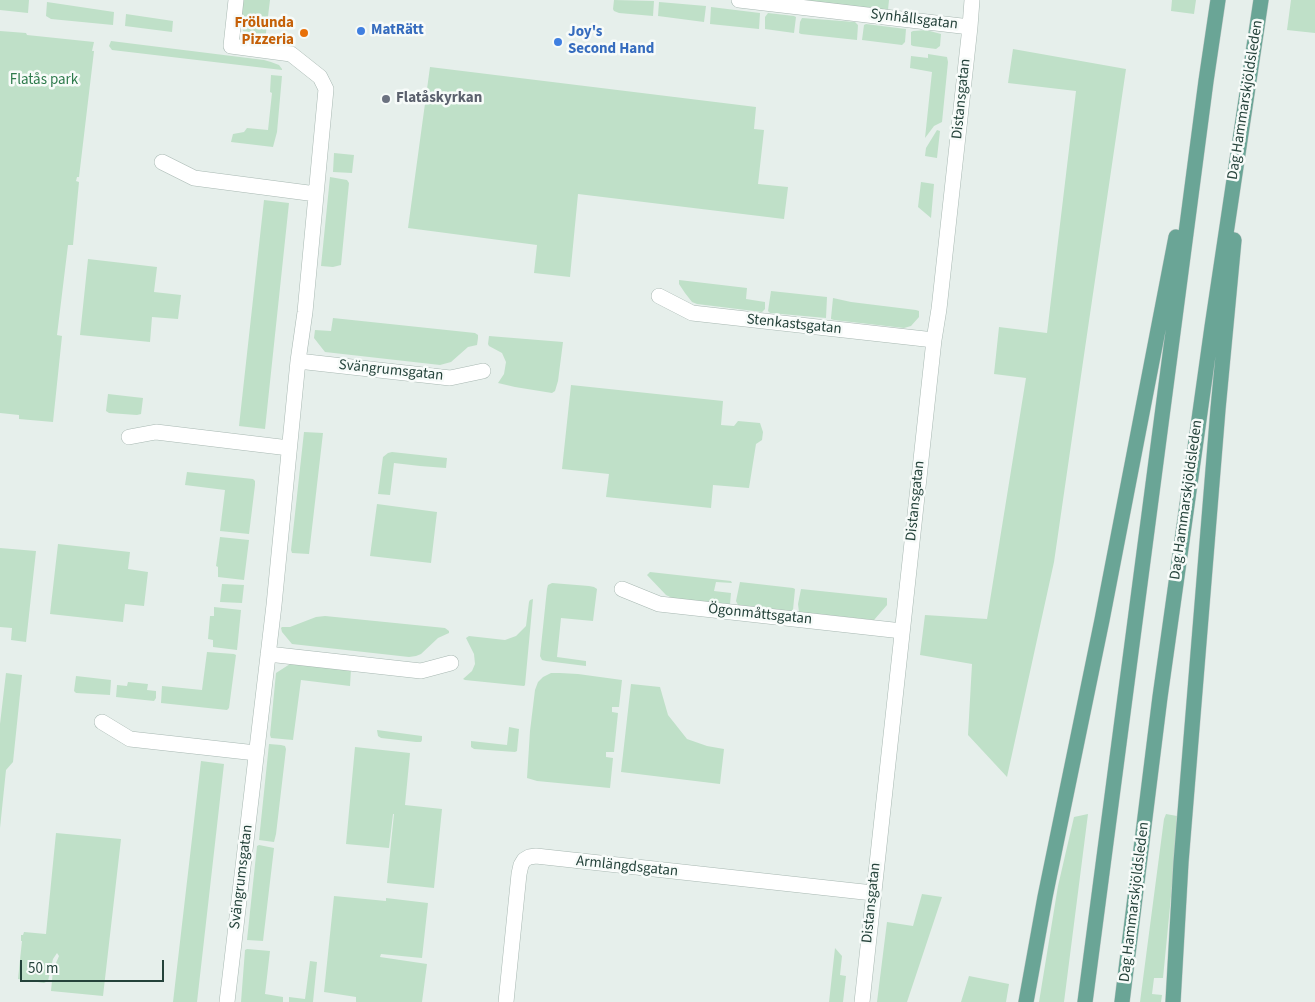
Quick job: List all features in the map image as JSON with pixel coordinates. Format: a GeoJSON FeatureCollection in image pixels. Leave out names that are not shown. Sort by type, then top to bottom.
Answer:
{"type":"FeatureCollection","features":[{"type":"Feature","properties":{"kind":"main road"},"geometry":{"type":"LineString","coordinates":[[1085,1002],[1218,0]]}},
{"type":"Feature","properties":{"kind":"main road","name":"Dag Hammarskjöldsleden"},"geometry":{"type":"LineString","coordinates":[[1122,1002],[1162,677],[1213,317],[1261,0]]}},
{"type":"Feature","properties":{"kind":"main road"},"geometry":{"type":"LineString","coordinates":[[1172,1002],[1182,852],[1218,419],[1250,67]]}},
{"type":"Feature","properties":{"kind":"main road"},"geometry":{"type":"LineString","coordinates":[[1026,1002],[1206,81]]}},
{"type":"Feature","properties":{"kind":"street","name":"Svängrumsgatan"},"geometry":{"type":"LineString","coordinates":[[227,1002],[268,654],[298,361],[305,312],[326,89],[320,77],[291,54],[231,46],[236,0]]}},
{"type":"Feature","properties":{"kind":"street","name":"Synhållsgatan"},"geometry":{"type":"LineString","coordinates":[[739,0],[970,27]]}},
{"type":"Feature","properties":{"kind":"street","name":"Distansgatan"},"geometry":{"type":"LineString","coordinates":[[862,1002],[972,0]]}},
{"type":"Feature","properties":{"kind":"street"},"geometry":{"type":"LineString","coordinates":[[162,162],[194,178],[316,194]]}},
{"type":"Feature","properties":{"kind":"street","name":"Stenkastsgatan"},"geometry":{"type":"LineString","coordinates":[[658,296],[692,313],[934,340]]}},
{"type":"Feature","properties":{"kind":"street","name":"Svängrumsgatan"},"geometry":{"type":"LineString","coordinates":[[298,361],[450,378],[483,371]]}},
{"type":"Feature","properties":{"kind":"street"},"geometry":{"type":"LineString","coordinates":[[129,437],[156,432],[289,448]]}},
{"type":"Feature","properties":{"kind":"street","name":"Ögonmåttsgatan"},"geometry":{"type":"LineString","coordinates":[[622,589],[659,604],[902,631]]}},
{"type":"Feature","properties":{"kind":"street"},"geometry":{"type":"LineString","coordinates":[[268,654],[421,671],[451,663]]}},
{"type":"Feature","properties":{"kind":"street"},"geometry":{"type":"LineString","coordinates":[[102,722],[130,739],[256,753]]}},
{"type":"Feature","properties":{"kind":"street","name":"Armlängdsgatan"},"geometry":{"type":"LineString","coordinates":[[506,1002],[519,874],[524,860],[530,857],[536,856],[873,893]]}},
{"type":"Feature","properties":{"kind":"green space"},"geometry":{"type":"Polygon","coordinates":[[[0,0],[29,0],[28,13],[0,10],[0,0]]]}},
{"type":"Feature","properties":{"kind":"green space"},"geometry":{"type":"Polygon","coordinates":[[[243,0],[270,0],[265,41],[257,42],[245,35],[241,21],[243,0]]]}},
{"type":"Feature","properties":{"kind":"green space"},"geometry":{"type":"Polygon","coordinates":[[[614,0],[654,1],[653,16],[614,11],[614,0]]]}},
{"type":"Feature","properties":{"kind":"green space"},"geometry":{"type":"Polygon","coordinates":[[[800,0],[889,0],[888,10],[800,0]]]}},
{"type":"Feature","properties":{"kind":"green space"},"geometry":{"type":"Polygon","coordinates":[[[1172,0],[1196,0],[1194,14],[1171,11],[1172,0]]]}},
{"type":"Feature","properties":{"kind":"green space"},"geometry":{"type":"Polygon","coordinates":[[[1291,0],[1315,0],[1315,33],[1287,30],[1291,0]]]}},
{"type":"Feature","properties":{"kind":"green space"},"geometry":{"type":"Polygon","coordinates":[[[47,2],[114,12],[113,25],[51,19],[46,16],[47,2]]]}},
{"type":"Feature","properties":{"kind":"green space"},"geometry":{"type":"Polygon","coordinates":[[[659,2],[706,6],[704,22],[658,16],[659,2]]]}},
{"type":"Feature","properties":{"kind":"green space"},"geometry":{"type":"Polygon","coordinates":[[[711,7],[760,13],[759,29],[710,24],[711,7]]]}},
{"type":"Feature","properties":{"kind":"green space"},"geometry":{"type":"Polygon","coordinates":[[[768,13],[796,17],[794,33],[765,29],[765,17],[768,13]]]}},
{"type":"Feature","properties":{"kind":"green space"},"geometry":{"type":"Polygon","coordinates":[[[126,14],[173,21],[172,32],[125,26],[126,14]]]}},
{"type":"Feature","properties":{"kind":"green space"},"geometry":{"type":"Polygon","coordinates":[[[802,18],[855,22],[858,25],[857,40],[801,34],[799,33],[802,18]]]}},
{"type":"Feature","properties":{"kind":"green space"},"geometry":{"type":"Polygon","coordinates":[[[864,25],[906,29],[905,42],[902,45],[862,40],[864,25]]]}},
{"type":"Feature","properties":{"kind":"green space"},"geometry":{"type":"Polygon","coordinates":[[[926,30],[941,34],[940,46],[936,49],[911,45],[911,32],[926,30]]]}},
{"type":"Feature","properties":{"kind":"green space","name":"Flatås park"},"geometry":{"type":"Polygon","coordinates":[[[0,31],[94,42],[79,177],[77,177],[76,181],[79,182],[73,245],[68,245],[57,335],[62,336],[53,422],[19,419],[19,415],[0,413],[0,31]]]}},
{"type":"Feature","properties":{"kind":"green space"},"geometry":{"type":"Polygon","coordinates":[[[111,41],[264,60],[279,65],[282,70],[112,50],[109,46],[111,41]]]}},
{"type":"Feature","properties":{"kind":"green space"},"geometry":{"type":"Polygon","coordinates":[[[1013,49],[1126,69],[1054,562],[1007,777],[968,735],[972,664],[920,655],[925,615],[987,619],[1026,378],[994,374],[999,327],[1047,333],[1076,91],[1008,83],[1013,49]]]}},
{"type":"Feature","properties":{"kind":"green space"},"geometry":{"type":"Polygon","coordinates":[[[928,54],[947,57],[948,62],[942,122],[934,126],[925,138],[932,72],[910,68],[911,56],[928,58],[928,54]]]}},
{"type":"Feature","properties":{"kind":"green space"},"geometry":{"type":"Polygon","coordinates":[[[430,67],[756,107],[754,129],[764,130],[758,184],[788,187],[784,219],[578,194],[570,277],[534,273],[537,245],[408,228],[430,67]]]}},
{"type":"Feature","properties":{"kind":"green space"},"geometry":{"type":"Polygon","coordinates":[[[271,75],[282,76],[277,132],[273,147],[231,142],[233,134],[244,132],[247,128],[268,130],[272,93],[270,92],[271,75]]]}},
{"type":"Feature","properties":{"kind":"green space"},"geometry":{"type":"Polygon","coordinates":[[[937,130],[940,131],[937,158],[925,156],[926,148],[937,130]]]}},
{"type":"Feature","properties":{"kind":"green space"},"geometry":{"type":"Polygon","coordinates":[[[334,153],[354,155],[352,173],[333,172],[334,153]]]}},
{"type":"Feature","properties":{"kind":"green space"},"geometry":{"type":"Polygon","coordinates":[[[330,177],[347,180],[349,183],[341,265],[333,267],[321,266],[330,177]]]}},
{"type":"Feature","properties":{"kind":"green space"},"geometry":{"type":"Polygon","coordinates":[[[921,182],[934,184],[931,218],[918,207],[921,182]]]}},
{"type":"Feature","properties":{"kind":"green space"},"geometry":{"type":"Polygon","coordinates":[[[264,200],[289,203],[265,429],[239,426],[264,200]]]}},
{"type":"Feature","properties":{"kind":"green space"},"geometry":{"type":"Polygon","coordinates":[[[88,259],[157,267],[154,292],[181,295],[178,319],[152,317],[150,342],[80,335],[88,259]]]}},
{"type":"Feature","properties":{"kind":"green space"},"geometry":{"type":"Polygon","coordinates":[[[679,280],[747,288],[746,299],[765,302],[765,309],[762,312],[697,304],[692,302],[685,293],[679,284],[679,280]]]}},
{"type":"Feature","properties":{"kind":"green space"},"geometry":{"type":"Polygon","coordinates":[[[771,291],[827,297],[826,318],[770,313],[768,311],[771,291]]]}},
{"type":"Feature","properties":{"kind":"green space"},"geometry":{"type":"Polygon","coordinates":[[[833,298],[916,310],[919,311],[919,317],[911,326],[904,328],[834,320],[831,319],[833,298]]]}},
{"type":"Feature","properties":{"kind":"green space"},"geometry":{"type":"Polygon","coordinates":[[[333,318],[475,333],[478,335],[477,345],[468,347],[451,362],[440,365],[325,352],[314,338],[315,330],[331,331],[333,318]]]}},
{"type":"Feature","properties":{"kind":"green space"},"geometry":{"type":"Polygon","coordinates":[[[489,336],[563,342],[555,391],[552,393],[498,383],[504,374],[506,362],[502,353],[489,346],[489,336]]]}},
{"type":"Feature","properties":{"kind":"green space"},"geometry":{"type":"Polygon","coordinates":[[[571,385],[723,401],[721,425],[734,426],[738,421],[760,423],[763,432],[762,440],[756,444],[749,488],[713,485],[711,508],[606,497],[609,474],[562,469],[571,385]]]}},
{"type":"Feature","properties":{"kind":"green space"},"geometry":{"type":"Polygon","coordinates":[[[108,394],[143,398],[141,414],[109,413],[106,411],[108,394]]]}},
{"type":"Feature","properties":{"kind":"green space"},"geometry":{"type":"Polygon","coordinates":[[[304,432],[323,433],[309,554],[292,553],[291,550],[304,432]]]}},
{"type":"Feature","properties":{"kind":"green space"},"geometry":{"type":"Polygon","coordinates":[[[392,452],[447,458],[446,468],[394,463],[390,495],[378,494],[383,457],[392,452]]]}},
{"type":"Feature","properties":{"kind":"green space"},"geometry":{"type":"Polygon","coordinates":[[[187,472],[253,479],[255,481],[249,534],[220,531],[225,490],[185,485],[187,472]]]}},
{"type":"Feature","properties":{"kind":"green space"},"geometry":{"type":"Polygon","coordinates":[[[377,504],[437,512],[431,563],[370,556],[377,504]]]}},
{"type":"Feature","properties":{"kind":"green space"},"geometry":{"type":"Polygon","coordinates":[[[220,537],[249,540],[244,580],[218,577],[218,567],[216,566],[220,537]]]}},
{"type":"Feature","properties":{"kind":"green space"},"geometry":{"type":"Polygon","coordinates":[[[58,544],[130,552],[128,569],[148,572],[144,606],[125,604],[123,622],[50,614],[58,544]]]}},
{"type":"Feature","properties":{"kind":"green space"},"geometry":{"type":"Polygon","coordinates":[[[0,548],[36,551],[26,642],[11,640],[12,628],[0,627],[0,548]]]}},
{"type":"Feature","properties":{"kind":"green space"},"geometry":{"type":"Polygon","coordinates":[[[650,572],[731,581],[732,583],[716,582],[714,591],[731,593],[730,604],[672,598],[666,595],[647,575],[650,572]]]}},
{"type":"Feature","properties":{"kind":"green space"},"geometry":{"type":"Polygon","coordinates":[[[740,582],[795,589],[793,610],[738,605],[736,601],[740,582]]]}},
{"type":"Feature","properties":{"kind":"green space"},"geometry":{"type":"Polygon","coordinates":[[[552,583],[589,586],[597,589],[593,621],[561,618],[557,657],[586,661],[586,666],[546,661],[542,660],[540,656],[547,589],[548,585],[552,583]]]}},
{"type":"Feature","properties":{"kind":"green space"},"geometry":{"type":"Polygon","coordinates":[[[222,584],[244,585],[242,603],[220,602],[222,584]]]}},
{"type":"Feature","properties":{"kind":"green space"},"geometry":{"type":"Polygon","coordinates":[[[801,589],[887,598],[887,605],[874,620],[799,612],[798,604],[801,589]]]}},
{"type":"Feature","properties":{"kind":"green space"},"geometry":{"type":"Polygon","coordinates":[[[533,599],[525,685],[463,679],[472,671],[475,664],[474,654],[466,638],[469,636],[505,640],[516,636],[526,626],[529,602],[533,599]]]}},
{"type":"Feature","properties":{"kind":"green space"},"geometry":{"type":"Polygon","coordinates":[[[214,607],[241,610],[237,650],[213,647],[213,640],[208,639],[210,616],[214,616],[214,607]]]}},
{"type":"Feature","properties":{"kind":"green space"},"geometry":{"type":"Polygon","coordinates":[[[325,616],[445,628],[449,633],[438,638],[421,654],[409,657],[292,644],[282,632],[282,627],[290,627],[316,617],[325,616]]]}},
{"type":"Feature","properties":{"kind":"green space"},"geometry":{"type":"Polygon","coordinates":[[[207,652],[236,655],[229,708],[227,710],[161,703],[162,686],[202,690],[207,652]]]}},
{"type":"Feature","properties":{"kind":"green space"},"geometry":{"type":"Polygon","coordinates":[[[290,664],[351,669],[350,686],[301,680],[293,740],[271,738],[276,673],[290,664]]]}},
{"type":"Feature","properties":{"kind":"green space"},"geometry":{"type":"Polygon","coordinates":[[[6,673],[22,675],[13,762],[6,770],[0,828],[0,724],[6,673]]]}},
{"type":"Feature","properties":{"kind":"green space"},"geometry":{"type":"Polygon","coordinates":[[[551,673],[578,674],[622,680],[619,707],[612,707],[612,712],[618,713],[614,752],[606,752],[606,757],[613,758],[610,788],[537,781],[527,778],[535,690],[538,682],[551,673]]]}},
{"type":"Feature","properties":{"kind":"green space"},"geometry":{"type":"Polygon","coordinates":[[[76,676],[111,680],[110,695],[76,693],[74,691],[76,676]]]}},
{"type":"Feature","properties":{"kind":"green space"},"geometry":{"type":"Polygon","coordinates":[[[128,682],[148,684],[147,690],[156,691],[156,698],[154,701],[116,697],[117,685],[127,686],[128,682]]]}},
{"type":"Feature","properties":{"kind":"green space"},"geometry":{"type":"Polygon","coordinates":[[[631,684],[660,687],[668,715],[687,739],[707,746],[724,749],[720,784],[621,772],[631,684]]]}},
{"type":"Feature","properties":{"kind":"green space"},"geometry":{"type":"Polygon","coordinates":[[[509,727],[519,729],[517,751],[474,749],[471,747],[471,741],[507,745],[509,727]]]}},
{"type":"Feature","properties":{"kind":"green space"},"geometry":{"type":"Polygon","coordinates":[[[377,730],[422,736],[422,740],[421,742],[416,742],[381,738],[378,736],[377,730]]]}},
{"type":"Feature","properties":{"kind":"green space"},"geometry":{"type":"Polygon","coordinates":[[[269,744],[285,746],[286,749],[274,842],[259,840],[269,744]]]}},
{"type":"Feature","properties":{"kind":"green space"},"geometry":{"type":"Polygon","coordinates":[[[355,747],[410,753],[405,805],[442,809],[434,888],[387,883],[394,814],[389,848],[346,844],[355,747]]]}},
{"type":"Feature","properties":{"kind":"green space"},"geometry":{"type":"Polygon","coordinates":[[[201,761],[224,764],[197,1002],[173,1002],[201,761]]]}},
{"type":"Feature","properties":{"kind":"green space"},"geometry":{"type":"Polygon","coordinates":[[[1088,814],[1064,1002],[1039,1002],[1058,886],[1074,817],[1088,814]]]}},
{"type":"Feature","properties":{"kind":"green space"},"geometry":{"type":"Polygon","coordinates":[[[1166,814],[1177,816],[1163,978],[1154,978],[1152,994],[1162,995],[1161,1002],[1140,1002],[1164,819],[1166,814]]]}},
{"type":"Feature","properties":{"kind":"green space"},"geometry":{"type":"Polygon","coordinates":[[[56,833],[121,839],[103,996],[51,991],[53,970],[59,956],[57,953],[53,959],[48,981],[44,983],[18,979],[21,935],[24,932],[46,934],[56,833]]]}},
{"type":"Feature","properties":{"kind":"green space"},"geometry":{"type":"Polygon","coordinates":[[[257,846],[274,848],[263,941],[247,940],[257,846]]]}},
{"type":"Feature","properties":{"kind":"green space"},"geometry":{"type":"Polygon","coordinates":[[[922,894],[942,897],[907,1002],[877,1002],[887,922],[913,926],[922,894]]]}},
{"type":"Feature","properties":{"kind":"green space"},"geometry":{"type":"Polygon","coordinates":[[[334,896],[386,901],[386,898],[428,903],[422,958],[381,954],[380,957],[427,964],[422,1002],[356,1002],[356,997],[324,992],[334,896]]]}},
{"type":"Feature","properties":{"kind":"green space"},"geometry":{"type":"Polygon","coordinates":[[[835,948],[842,956],[840,975],[846,976],[843,1002],[829,1002],[835,948]]]}},
{"type":"Feature","properties":{"kind":"green space"},"geometry":{"type":"Polygon","coordinates":[[[245,950],[270,951],[265,994],[283,997],[283,1002],[241,1002],[245,950]]]}},
{"type":"Feature","properties":{"kind":"green space"},"geometry":{"type":"Polygon","coordinates":[[[310,961],[317,962],[313,1002],[289,1002],[289,997],[305,999],[310,961]]]}},
{"type":"Feature","properties":{"kind":"green space"},"geometry":{"type":"Polygon","coordinates":[[[969,976],[1009,984],[1006,1002],[961,1002],[969,976]]]}},
{"type":"Feature","properties":{"kind":"place","name":"MatRätt"},"geometry":{"type":"Point","coordinates":[361,31]}},
{"type":"Feature","properties":{"kind":"place","name":"Frölunda Pizzeria"},"geometry":{"type":"Point","coordinates":[304,33]}},
{"type":"Feature","properties":{"kind":"place","name":"Joy's Second Hand"},"geometry":{"type":"Point","coordinates":[558,42]}},
{"type":"Feature","properties":{"kind":"place","name":"Flatåskyrkan"},"geometry":{"type":"Point","coordinates":[386,99]}}]}
